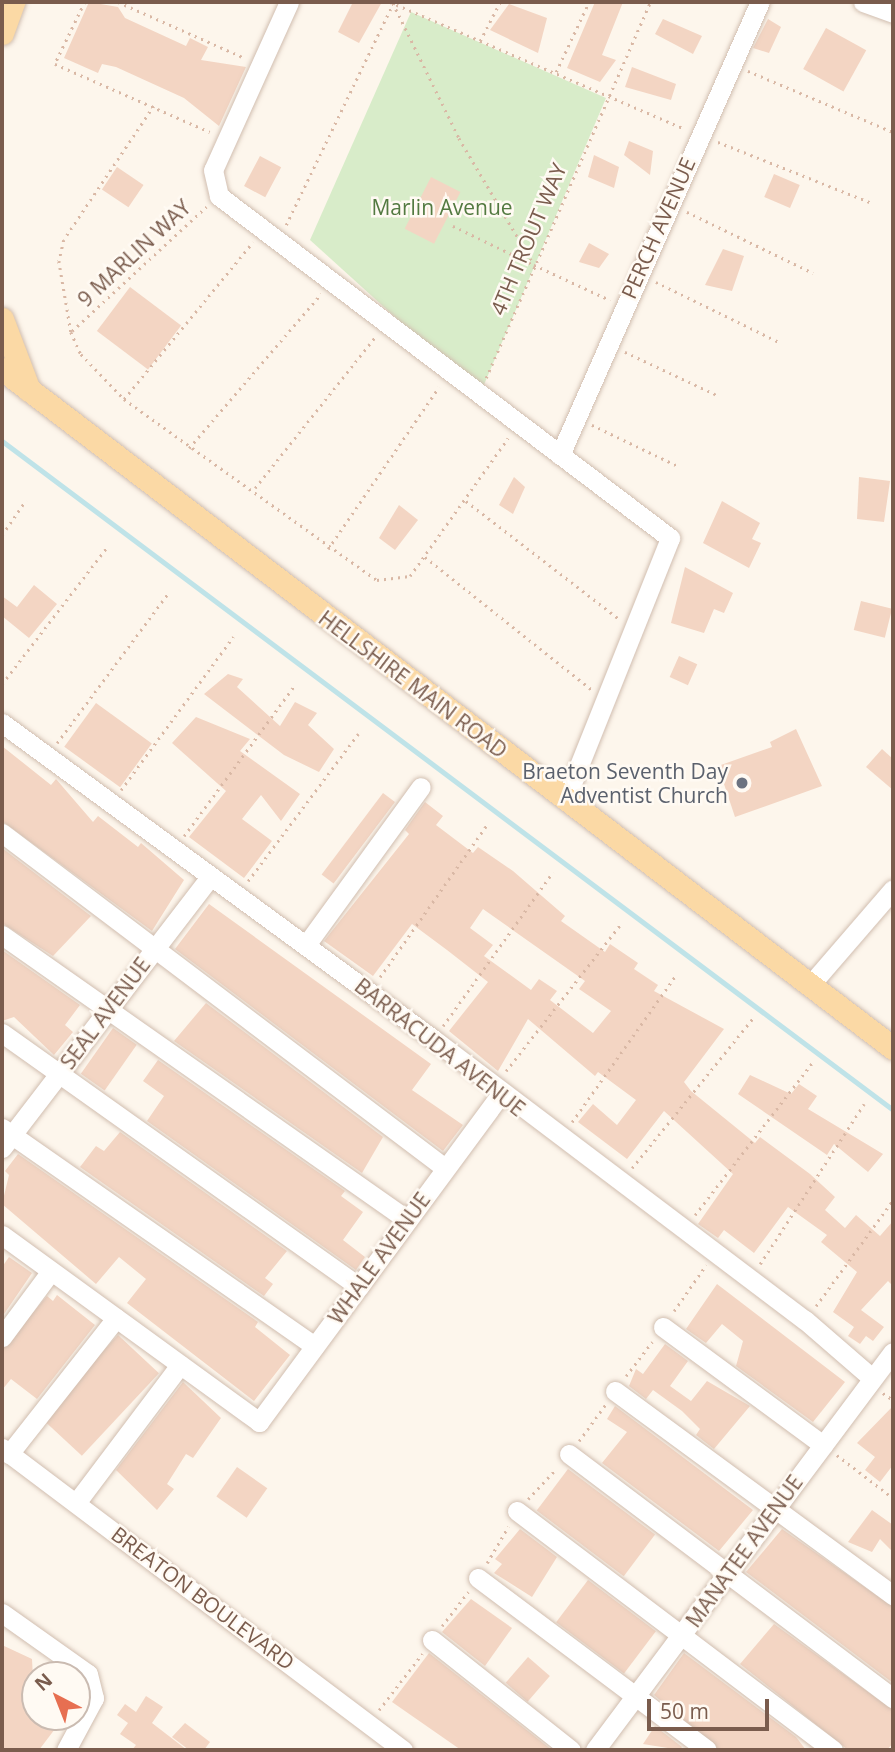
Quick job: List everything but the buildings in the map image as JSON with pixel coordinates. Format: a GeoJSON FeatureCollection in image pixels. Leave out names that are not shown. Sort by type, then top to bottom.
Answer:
{"type":"FeatureCollection","features":[{"type":"Feature","properties":{"kind":"main road"},"geometry":{"type":"LineString","coordinates":[[2,319],[29,390]]}},
{"type":"Feature","properties":{"kind":"main road","name":"HELLSHIRE MAIN ROAD"},"geometry":{"type":"LineString","coordinates":[[2,369],[893,1048]]}},
{"type":"Feature","properties":{"kind":"street"},"geometry":{"type":"LineString","coordinates":[[289,2],[213,170],[219,195],[670,538],[630,627],[565,800]]}},
{"type":"Feature","properties":{"kind":"street","name":"PERCH AVENUE"},"geometry":{"type":"LineString","coordinates":[[560,455],[610,345],[623,306],[760,2]]}},
{"type":"Feature","properties":{"kind":"street"},"geometry":{"type":"LineString","coordinates":[[863,2],[893,12]]}},
{"type":"Feature","properties":{"kind":"street","name":"BARRACUDA AVENUE"},"geometry":{"type":"LineString","coordinates":[[2,723],[209,878],[369,991],[619,1185],[684,1229],[714,1255],[751,1278],[872,1378]]}},
{"type":"Feature","properties":{"kind":"street"},"geometry":{"type":"LineString","coordinates":[[306,946],[421,787]]}},
{"type":"Feature","properties":{"kind":"street"},"geometry":{"type":"LineString","coordinates":[[2,833],[445,1168]]}},
{"type":"Feature","properties":{"kind":"street","name":"SEAL AVENUE"},"geometry":{"type":"LineString","coordinates":[[5,1137],[59,1074],[209,878]]}},
{"type":"Feature","properties":{"kind":"street"},"geometry":{"type":"LineString","coordinates":[[810,984],[893,889]]}},
{"type":"Feature","properties":{"kind":"street"},"geometry":{"type":"LineString","coordinates":[[2,935],[105,1012],[407,1220]]}},
{"type":"Feature","properties":{"kind":"street"},"geometry":{"type":"LineString","coordinates":[[2,1032],[359,1287]]}},
{"type":"Feature","properties":{"kind":"street","name":"WHALE AVENUE"},"geometry":{"type":"LineString","coordinates":[[180,1365],[259,1422],[445,1168],[497,1091]]}},
{"type":"Feature","properties":{"kind":"street"},"geometry":{"type":"LineString","coordinates":[[5,1137],[314,1346]]}},
{"type":"Feature","properties":{"kind":"street"},"geometry":{"type":"LineString","coordinates":[[2,1235],[180,1365],[76,1503]]}},
{"type":"Feature","properties":{"kind":"street"},"geometry":{"type":"LineString","coordinates":[[2,1337],[51,1271]]}},
{"type":"Feature","properties":{"kind":"street"},"geometry":{"type":"LineString","coordinates":[[6,1451],[116,1318]]}},
{"type":"Feature","properties":{"kind":"street"},"geometry":{"type":"LineString","coordinates":[[663,1327],[823,1445]]}},
{"type":"Feature","properties":{"kind":"street","name":"MANATEE AVENUE"},"geometry":{"type":"LineString","coordinates":[[596,1750],[893,1352]]}},
{"type":"Feature","properties":{"kind":"street"},"geometry":{"type":"LineString","coordinates":[[615,1391],[893,1595]]}},
{"type":"Feature","properties":{"kind":"street","name":"BREATON BOULEVARD"},"geometry":{"type":"LineString","coordinates":[[6,1451],[403,1750]]}},
{"type":"Feature","properties":{"kind":"street"},"geometry":{"type":"LineString","coordinates":[[569,1454],[893,1698]]}},
{"type":"Feature","properties":{"kind":"street"},"geometry":{"type":"LineString","coordinates":[[517,1511],[833,1750]]}},
{"type":"Feature","properties":{"kind":"street"},"geometry":{"type":"LineString","coordinates":[[478,1578],[632,1700],[706,1750]]}},
{"type":"Feature","properties":{"kind":"street"},"geometry":{"type":"LineString","coordinates":[[2,1613],[88,1674],[94,1698],[66,1750]]}},
{"type":"Feature","properties":{"kind":"street"},"geometry":{"type":"LineString","coordinates":[[432,1640],[571,1750]]}},
{"type":"Feature","properties":{"kind":"path"},"geometry":{"type":"LineString","coordinates":[[85,2],[55,64],[226,140]]}},
{"type":"Feature","properties":{"kind":"path"},"geometry":{"type":"LineString","coordinates":[[118,2],[261,65]]}},
{"type":"Feature","properties":{"kind":"path"},"geometry":{"type":"LineString","coordinates":[[392,2],[556,72],[606,97],[872,204]]}},
{"type":"Feature","properties":{"kind":"path"},"geometry":{"type":"LineString","coordinates":[[124,399],[270,235],[392,2]]}},
{"type":"Feature","properties":{"kind":"path"},"geometry":{"type":"LineString","coordinates":[[392,2],[459,138],[534,265]]}},
{"type":"Feature","properties":{"kind":"path"},"geometry":{"type":"LineString","coordinates":[[480,41],[500,2]]}},
{"type":"Feature","properties":{"kind":"path"},"geometry":{"type":"LineString","coordinates":[[556,72],[589,2]]}},
{"type":"Feature","properties":{"kind":"path","name":"4TH TROUT WAY"},"geometry":{"type":"LineString","coordinates":[[480,394],[606,97],[650,2]]}},
{"type":"Feature","properties":{"kind":"path"},"geometry":{"type":"LineString","coordinates":[[731,64],[893,132]]}},
{"type":"Feature","properties":{"kind":"path"},"geometry":{"type":"LineString","coordinates":[[154,106],[64,240],[59,261],[71,332],[81,354],[124,399],[189,448],[256,488],[328,548],[377,580],[410,576],[518,424]]}},
{"type":"Feature","properties":{"kind":"path","name":"9 MARLIN WAY"},"geometry":{"type":"LineString","coordinates":[[71,332],[219,195]]}},
{"type":"Feature","properties":{"kind":"path"},"geometry":{"type":"LineString","coordinates":[[670,204],[814,273]]}},
{"type":"Feature","properties":{"kind":"path"},"geometry":{"type":"LineString","coordinates":[[453,226],[623,306]]}},
{"type":"Feature","properties":{"kind":"path"},"geometry":{"type":"LineString","coordinates":[[639,274],[779,342]]}},
{"type":"Feature","properties":{"kind":"path"},"geometry":{"type":"LineString","coordinates":[[189,448],[333,280]]}},
{"type":"Feature","properties":{"kind":"path"},"geometry":{"type":"LineString","coordinates":[[256,488],[386,323]]}},
{"type":"Feature","properties":{"kind":"path"},"geometry":{"type":"LineString","coordinates":[[610,345],[717,395]]}},
{"type":"Feature","properties":{"kind":"path"},"geometry":{"type":"LineString","coordinates":[[328,548],[450,371]]}},
{"type":"Feature","properties":{"kind":"path"},"geometry":{"type":"LineString","coordinates":[[576,417],[678,466]]}},
{"type":"Feature","properties":{"kind":"path"},"geometry":{"type":"LineString","coordinates":[[2,535],[26,500]]}},
{"type":"Feature","properties":{"kind":"path"},"geometry":{"type":"LineString","coordinates":[[465,500],[630,627]]}},
{"type":"Feature","properties":{"kind":"path"},"geometry":{"type":"LineString","coordinates":[[2,684],[107,547]]}},
{"type":"Feature","properties":{"kind":"path"},"geometry":{"type":"LineString","coordinates":[[425,557],[602,699]]}},
{"type":"Feature","properties":{"kind":"path"},"geometry":{"type":"LineString","coordinates":[[47,757],[169,592]]}},
{"type":"Feature","properties":{"kind":"path"},"geometry":{"type":"LineString","coordinates":[[110,803],[233,637]]}},
{"type":"Feature","properties":{"kind":"path"},"geometry":{"type":"LineString","coordinates":[[174,850],[295,685]]}},
{"type":"Feature","properties":{"kind":"path"},"geometry":{"type":"LineString","coordinates":[[236,897],[358,734]]}},
{"type":"Feature","properties":{"kind":"path"},"geometry":{"type":"LineString","coordinates":[[369,991],[487,825]]}},
{"type":"Feature","properties":{"kind":"path"},"geometry":{"type":"LineString","coordinates":[[433,1039],[553,872]]}},
{"type":"Feature","properties":{"kind":"path"},"geometry":{"type":"LineString","coordinates":[[497,1091],[621,924]]}},
{"type":"Feature","properties":{"kind":"path"},"geometry":{"type":"LineString","coordinates":[[560,1139],[676,975]]}},
{"type":"Feature","properties":{"kind":"path"},"geometry":{"type":"LineString","coordinates":[[619,1185],[753,1018]]}},
{"type":"Feature","properties":{"kind":"path"},"geometry":{"type":"LineString","coordinates":[[684,1229],[812,1063]]}},
{"type":"Feature","properties":{"kind":"path"},"geometry":{"type":"LineString","coordinates":[[751,1278],[864,1104]]}},
{"type":"Feature","properties":{"kind":"path"},"geometry":{"type":"LineString","coordinates":[[805,1320],[893,1200]]}},
{"type":"Feature","properties":{"kind":"path"},"geometry":{"type":"LineString","coordinates":[[369,1724],[478,1578],[517,1511],[569,1454],[714,1255]]}},
{"type":"Feature","properties":{"kind":"path"},"geometry":{"type":"LineString","coordinates":[[823,1445],[893,1498]]}},
{"type":"Feature","properties":{"kind":"green space","name":"Marlin Avenue"},"geometry":{"type":"Polygon","coordinates":[[[411,12],[606,98],[480,394],[310,240],[411,12]]]}},
{"type":"Feature","properties":{"kind":"waterway"},"geometry":{"type":"LineString","coordinates":[[2,441],[893,1110]]}},
{"type":"Feature","properties":{"kind":"place","name":"Braeton Seventh Day Adventist Church"},"geometry":{"type":"Point","coordinates":[742,783]}}]}
